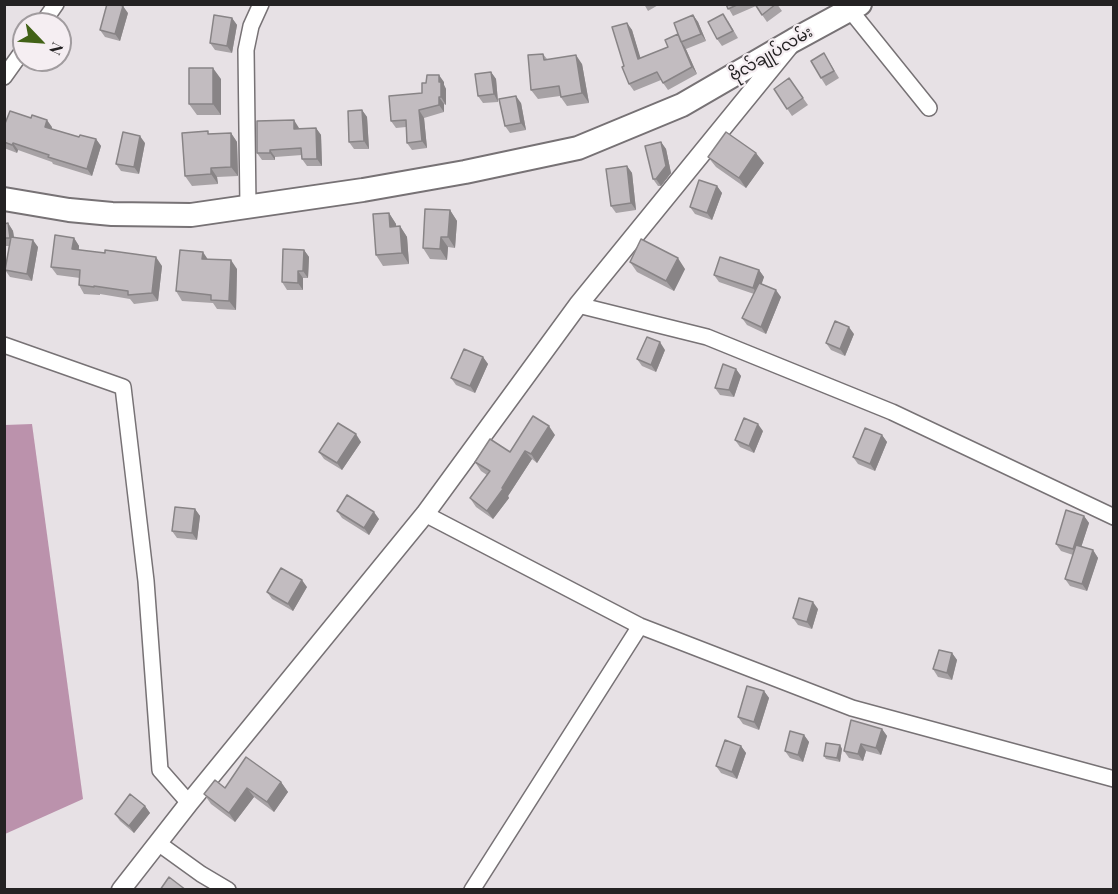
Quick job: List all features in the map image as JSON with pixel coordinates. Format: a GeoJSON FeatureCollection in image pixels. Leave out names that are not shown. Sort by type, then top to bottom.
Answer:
{"type":"FeatureCollection","features":[{"type":"Feature","properties":{"kind":"main road","name":"ဗိုလ်ချုပ်လမ်း"},"geometry":{"type":"LineString","coordinates":[[4,199],[69,210],[112,214],[191,215],[363,190],[465,172],[578,147],[682,105],[855,7]]}},
{"type":"Feature","properties":{"kind":"street"},"geometry":{"type":"LineString","coordinates":[[248,207],[246,50],[251,26],[261,4]]}},
{"type":"Feature","properties":{"kind":"street"},"geometry":{"type":"LineString","coordinates":[[855,7],[928,108]]}},
{"type":"Feature","properties":{"kind":"street"},"geometry":{"type":"LineString","coordinates":[[121,890],[189,803],[425,514],[578,305],[794,40]]}},
{"type":"Feature","properties":{"kind":"street"},"geometry":{"type":"LineString","coordinates":[[578,305],[707,337],[892,412],[1113,517]]}},
{"type":"Feature","properties":{"kind":"street"},"geometry":{"type":"LineString","coordinates":[[4,345],[123,387],[146,581],[160,770],[189,803]]}},
{"type":"Feature","properties":{"kind":"street"},"geometry":{"type":"LineString","coordinates":[[425,514],[640,626],[852,708],[1113,779]]}},
{"type":"Feature","properties":{"kind":"street"},"geometry":{"type":"LineString","coordinates":[[472,890],[640,626]]}},
{"type":"Feature","properties":{"kind":"street"},"geometry":{"type":"LineString","coordinates":[[158,843],[228,890]]}},
{"type":"Feature","properties":{"kind":"shaded area"},"geometry":{"type":"Polygon","coordinates":[[[32,424],[83,799],[5,834],[5,425],[32,424]]]}},
{"type":"Feature","properties":{"kind":"building"},"geometry":{"type":"Polygon","coordinates":[[[107,4],[123,6],[115,34],[100,30],[107,4]]]}},
{"type":"Feature","properties":{"kind":"building"},"geometry":{"type":"Polygon","coordinates":[[[726,4],[739,4],[728,9],[726,4]]]}},
{"type":"Feature","properties":{"kind":"building"},"geometry":{"type":"Polygon","coordinates":[[[755,4],[776,4],[762,15],[755,4]]]}},
{"type":"Feature","properties":{"kind":"building"},"geometry":{"type":"Polygon","coordinates":[[[723,14],[733,31],[717,39],[708,22],[723,14]]]}},
{"type":"Feature","properties":{"kind":"building"},"geometry":{"type":"Polygon","coordinates":[[[214,15],[232,18],[227,46],[210,43],[214,15]]]}},
{"type":"Feature","properties":{"kind":"building"},"geometry":{"type":"Polygon","coordinates":[[[693,15],[701,34],[681,42],[674,23],[693,15]]]}},
{"type":"Feature","properties":{"kind":"building"},"geometry":{"type":"Polygon","coordinates":[[[627,23],[638,59],[668,47],[665,40],[678,34],[692,67],[663,83],[657,72],[629,84],[622,67],[624,66],[612,27],[627,23]]]}},
{"type":"Feature","properties":{"kind":"building"},"geometry":{"type":"Polygon","coordinates":[[[824,53],[834,71],[821,78],[811,61],[824,53]]]}},
{"type":"Feature","properties":{"kind":"building"},"geometry":{"type":"Polygon","coordinates":[[[543,54],[544,60],[576,55],[582,93],[561,97],[559,86],[531,90],[528,55],[543,54]]]}},
{"type":"Feature","properties":{"kind":"building"},"geometry":{"type":"Polygon","coordinates":[[[189,68],[213,68],[213,104],[189,104],[189,68]]]}},
{"type":"Feature","properties":{"kind":"building"},"geometry":{"type":"Polygon","coordinates":[[[491,72],[494,94],[478,96],[475,74],[491,72]]]}},
{"type":"Feature","properties":{"kind":"building"},"geometry":{"type":"Polygon","coordinates":[[[427,75],[439,75],[441,97],[439,97],[439,105],[419,110],[422,141],[407,143],[406,120],[391,121],[389,96],[422,93],[422,83],[426,83],[427,75]]]}},
{"type":"Feature","properties":{"kind":"building"},"geometry":{"type":"Polygon","coordinates":[[[789,78],[803,98],[787,109],[774,89],[789,78]]]}},
{"type":"Feature","properties":{"kind":"building"},"geometry":{"type":"Polygon","coordinates":[[[516,96],[521,123],[505,126],[499,99],[516,96]]]}},
{"type":"Feature","properties":{"kind":"building"},"geometry":{"type":"Polygon","coordinates":[[[362,110],[364,141],[349,142],[348,111],[362,110]]]}},
{"type":"Feature","properties":{"kind":"building"},"geometry":{"type":"Polygon","coordinates":[[[10,111],[31,118],[32,115],[47,120],[45,127],[79,137],[80,135],[96,139],[87,169],[13,143],[12,145],[4,142],[4,126],[10,111]]]}},
{"type":"Feature","properties":{"kind":"building"},"geometry":{"type":"Polygon","coordinates":[[[294,120],[294,129],[316,128],[317,159],[302,159],[301,148],[257,153],[257,121],[294,120]]]}},
{"type":"Feature","properties":{"kind":"building"},"geometry":{"type":"Polygon","coordinates":[[[208,131],[208,134],[231,133],[231,167],[211,168],[211,174],[185,176],[182,133],[208,131]]]}},
{"type":"Feature","properties":{"kind":"building"},"geometry":{"type":"Polygon","coordinates":[[[123,132],[140,136],[134,167],[116,164],[123,132]]]}},
{"type":"Feature","properties":{"kind":"building"},"geometry":{"type":"Polygon","coordinates":[[[726,132],[756,153],[739,178],[708,157],[726,132]]]}},
{"type":"Feature","properties":{"kind":"building"},"geometry":{"type":"Polygon","coordinates":[[[661,142],[666,166],[656,179],[653,179],[645,146],[661,142]]]}},
{"type":"Feature","properties":{"kind":"building"},"geometry":{"type":"Polygon","coordinates":[[[627,166],[631,203],[611,206],[606,169],[627,166]]]}},
{"type":"Feature","properties":{"kind":"building"},"geometry":{"type":"Polygon","coordinates":[[[699,180],[717,186],[707,213],[690,207],[699,180]]]}},
{"type":"Feature","properties":{"kind":"building"},"geometry":{"type":"Polygon","coordinates":[[[425,209],[450,210],[448,237],[441,237],[440,249],[423,248],[425,209]]]}},
{"type":"Feature","properties":{"kind":"building"},"geometry":{"type":"Polygon","coordinates":[[[389,213],[390,227],[400,226],[402,253],[376,255],[373,214],[389,213]]]}},
{"type":"Feature","properties":{"kind":"building"},"geometry":{"type":"Polygon","coordinates":[[[8,223],[10,238],[4,238],[4,224],[8,223]]]}},
{"type":"Feature","properties":{"kind":"building"},"geometry":{"type":"Polygon","coordinates":[[[55,235],[74,238],[72,249],[105,253],[105,250],[156,257],[152,293],[128,295],[128,291],[79,285],[80,270],[51,267],[55,235]]]}},
{"type":"Feature","properties":{"kind":"building"},"geometry":{"type":"Polygon","coordinates":[[[11,237],[33,240],[27,274],[5,270],[11,237]]]}},
{"type":"Feature","properties":{"kind":"building"},"geometry":{"type":"Polygon","coordinates":[[[641,239],[678,258],[666,281],[630,262],[641,239]]]}},
{"type":"Feature","properties":{"kind":"building"},"geometry":{"type":"Polygon","coordinates":[[[283,249],[304,250],[303,271],[298,271],[298,283],[282,282],[283,249]]]}},
{"type":"Feature","properties":{"kind":"building"},"geometry":{"type":"Polygon","coordinates":[[[180,250],[203,252],[202,259],[231,260],[229,301],[211,300],[211,295],[176,291],[180,250]]]}},
{"type":"Feature","properties":{"kind":"building"},"geometry":{"type":"Polygon","coordinates":[[[720,257],[759,270],[753,288],[714,275],[720,257]]]}},
{"type":"Feature","properties":{"kind":"building"},"geometry":{"type":"Polygon","coordinates":[[[759,283],[776,290],[761,327],[742,318],[759,283]]]}},
{"type":"Feature","properties":{"kind":"building"},"geometry":{"type":"Polygon","coordinates":[[[835,321],[849,327],[840,349],[826,343],[835,321]]]}},
{"type":"Feature","properties":{"kind":"building"},"geometry":{"type":"Polygon","coordinates":[[[647,337],[660,342],[651,365],[637,359],[647,337]]]}},
{"type":"Feature","properties":{"kind":"building"},"geometry":{"type":"Polygon","coordinates":[[[464,349],[483,357],[470,386],[451,378],[464,349]]]}},
{"type":"Feature","properties":{"kind":"building"},"geometry":{"type":"Polygon","coordinates":[[[723,364],[736,369],[729,390],[715,388],[723,364]]]}},
{"type":"Feature","properties":{"kind":"building"},"geometry":{"type":"Polygon","coordinates":[[[533,416],[549,426],[531,454],[525,451],[487,511],[470,498],[490,471],[475,462],[490,439],[510,452],[533,416]]]}},
{"type":"Feature","properties":{"kind":"building"},"geometry":{"type":"Polygon","coordinates":[[[744,418],[758,424],[749,446],[735,440],[744,418]]]}},
{"type":"Feature","properties":{"kind":"building"},"geometry":{"type":"Polygon","coordinates":[[[338,423],[356,434],[337,463],[319,452],[338,423]]]}},
{"type":"Feature","properties":{"kind":"building"},"geometry":{"type":"Polygon","coordinates":[[[865,428],[882,435],[870,464],[853,457],[865,428]]]}},
{"type":"Feature","properties":{"kind":"building"},"geometry":{"type":"Polygon","coordinates":[[[347,495],[374,512],[364,528],[337,511],[347,495]]]}},
{"type":"Feature","properties":{"kind":"building"},"geometry":{"type":"Polygon","coordinates":[[[175,507],[195,509],[192,533],[172,531],[175,507]]]}},
{"type":"Feature","properties":{"kind":"building"},"geometry":{"type":"Polygon","coordinates":[[[1066,510],[1084,516],[1073,549],[1056,544],[1066,510]]]}},
{"type":"Feature","properties":{"kind":"building"},"geometry":{"type":"Polygon","coordinates":[[[1076,545],[1093,550],[1082,584],[1065,579],[1076,545]]]}},
{"type":"Feature","properties":{"kind":"building"},"geometry":{"type":"Polygon","coordinates":[[[281,568],[302,580],[288,604],[267,592],[281,568]]]}},
{"type":"Feature","properties":{"kind":"building"},"geometry":{"type":"Polygon","coordinates":[[[799,598],[813,602],[807,622],[793,618],[799,598]]]}},
{"type":"Feature","properties":{"kind":"building"},"geometry":{"type":"Polygon","coordinates":[[[939,650],[952,653],[947,673],[933,669],[939,650]]]}},
{"type":"Feature","properties":{"kind":"building"},"geometry":{"type":"Polygon","coordinates":[[[747,686],[764,691],[754,722],[738,717],[747,686]]]}},
{"type":"Feature","properties":{"kind":"building"},"geometry":{"type":"Polygon","coordinates":[[[851,720],[882,729],[876,748],[861,744],[858,754],[844,751],[851,720]]]}},
{"type":"Feature","properties":{"kind":"building"},"geometry":{"type":"Polygon","coordinates":[[[790,731],[804,735],[798,755],[785,751],[790,731]]]}},
{"type":"Feature","properties":{"kind":"building"},"geometry":{"type":"Polygon","coordinates":[[[725,740],[741,746],[732,772],[716,766],[725,740]]]}},
{"type":"Feature","properties":{"kind":"building"},"geometry":{"type":"Polygon","coordinates":[[[826,743],[840,745],[837,758],[824,756],[826,743]]]}},
{"type":"Feature","properties":{"kind":"building"},"geometry":{"type":"Polygon","coordinates":[[[246,757],[281,782],[267,802],[247,788],[229,813],[204,794],[215,780],[225,788],[246,757]]]}},
{"type":"Feature","properties":{"kind":"building"},"geometry":{"type":"Polygon","coordinates":[[[130,794],[145,806],[129,826],[115,814],[130,794]]]}},
{"type":"Feature","properties":{"kind":"building"},"geometry":{"type":"Polygon","coordinates":[[[169,877],[186,890],[160,890],[169,877]]]}}]}
